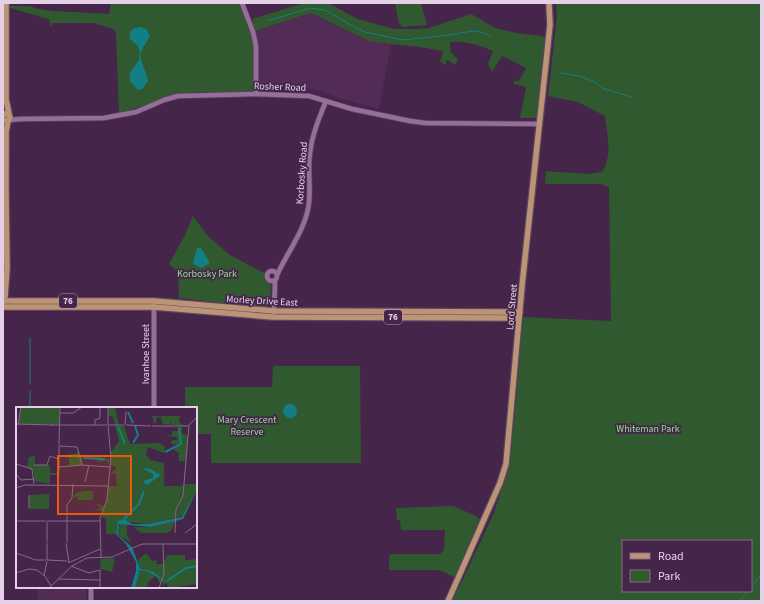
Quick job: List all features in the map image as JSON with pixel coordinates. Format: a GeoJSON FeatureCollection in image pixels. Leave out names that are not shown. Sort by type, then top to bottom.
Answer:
{"type":"FeatureCollection","features":[{"type":"Feature","properties":{"kind":"main road"},"geometry":{"type":"LineString","coordinates":[[3,302],[5,297],[7,268],[4,29],[6,3]]}},
{"type":"Feature","properties":{"kind":"main road","name":"Lord Street"},"geometry":{"type":"LineString","coordinates":[[448,601],[504,473],[507,458],[519,318],[550,25],[550,3]]}},
{"type":"Feature","properties":{"kind":"main road"},"geometry":{"type":"LineString","coordinates":[[3,281],[6,244]]}},
{"type":"Feature","properties":{"kind":"main road","name":"Morley Drive East"},"geometry":{"type":"LineString","coordinates":[[3,302],[154,304],[273,311],[520,312]]}},
{"type":"Feature","properties":{"kind":"main road","name":"Morley Drive East"},"geometry":{"type":"LineString","coordinates":[[3,302],[16,307],[154,304],[273,317],[519,318]]}},
{"type":"Feature","properties":{"kind":"street"},"geometry":{"type":"LineString","coordinates":[[242,3],[253,32],[256,46],[256,94]]}},
{"type":"Feature","properties":{"kind":"street","name":"Rosher Road"},"geometry":{"type":"LineString","coordinates":[[6,117],[21,119],[104,118],[136,112],[164,100],[178,96],[256,94],[301,95],[352,109],[425,123],[539,124]]}},
{"type":"Feature","properties":{"kind":"street","name":"Korbosky Road"},"geometry":{"type":"LineString","coordinates":[[277,275],[297,238],[307,213],[309,199],[310,154],[314,130],[326,101]]}},
{"type":"Feature","properties":{"kind":"street"},"geometry":{"type":"LineString","coordinates":[[273,281],[267,279],[268,273],[281,267]]}},
{"type":"Feature","properties":{"kind":"street"},"geometry":{"type":"LineString","coordinates":[[272,271],[276,272],[277,275],[273,281],[273,317]]}},
{"type":"Feature","properties":{"kind":"street","name":"Ivanhoe Street"},"geometry":{"type":"LineString","coordinates":[[154,304],[154,407]]}},
{"type":"Feature","properties":{"kind":"street"},"geometry":{"type":"LineString","coordinates":[[91,588],[91,601]]}},
{"type":"Feature","properties":{"kind":"shaded area"},"geometry":{"type":"Polygon","coordinates":[[[311,13],[369,41],[391,44],[379,109],[313,89],[270,89],[259,84],[258,42],[255,31],[311,13]]]}},
{"type":"Feature","properties":{"kind":"shaded area"},"geometry":{"type":"Polygon","coordinates":[[[140,27],[146,29],[150,35],[141,53],[142,63],[148,81],[142,89],[138,90],[130,81],[130,73],[139,60],[140,51],[137,45],[130,39],[130,32],[134,28],[140,27]]]}},
{"type":"Feature","properties":{"kind":"shaded area"},"geometry":{"type":"Polygon","coordinates":[[[197,248],[201,248],[210,263],[201,268],[193,262],[197,248]]]}},
{"type":"Feature","properties":{"kind":"shaded area"},"geometry":{"type":"Polygon","coordinates":[[[287,404],[293,404],[297,408],[297,414],[293,418],[287,418],[283,414],[283,408],[287,404]]]}},
{"type":"Feature","properties":{"kind":"shaded area"},"geometry":{"type":"Polygon","coordinates":[[[37,588],[86,588],[86,601],[38,601],[37,588]]]}},
{"type":"Feature","properties":{"kind":"green space"},"geometry":{"type":"Polygon","coordinates":[[[111,3],[242,3],[256,46],[256,93],[197,92],[178,94],[119,114],[116,33],[114,29],[93,23],[54,23],[50,26],[49,19],[10,8],[10,6],[30,6],[38,9],[54,11],[109,14],[111,3]]]}},
{"type":"Feature","properties":{"kind":"green space"},"geometry":{"type":"Polygon","coordinates":[[[304,3],[328,3],[358,19],[394,29],[429,28],[471,14],[495,28],[516,33],[542,36],[546,39],[536,118],[520,118],[526,87],[514,84],[514,81],[519,81],[526,68],[502,56],[492,72],[488,64],[493,51],[477,45],[462,42],[450,42],[451,52],[458,60],[455,65],[447,60],[445,65],[440,62],[443,51],[369,41],[311,13],[255,31],[252,19],[304,3]]]}},
{"type":"Feature","properties":{"kind":"green space"},"geometry":{"type":"Polygon","coordinates":[[[395,3],[421,3],[427,25],[403,27],[399,24],[395,3]]]}},
{"type":"Feature","properties":{"kind":"green space","name":"Whiteman Park"},"geometry":{"type":"Polygon","coordinates":[[[556,3],[761,3],[761,601],[452,601],[494,513],[508,469],[512,443],[523,317],[611,321],[609,187],[601,184],[545,184],[546,171],[587,174],[602,172],[608,152],[605,116],[578,102],[548,96],[557,16],[556,3]]]}},
{"type":"Feature","properties":{"kind":"green space","name":"Korbosky Park"},"geometry":{"type":"Polygon","coordinates":[[[193,216],[207,235],[230,255],[264,273],[271,283],[270,305],[266,308],[179,298],[178,273],[169,264],[184,237],[193,216]]]}},
{"type":"Feature","properties":{"kind":"green space","name":"Mary Crescent Reserve"},"geometry":{"type":"Polygon","coordinates":[[[273,366],[360,366],[361,463],[211,463],[211,434],[197,434],[197,407],[185,407],[185,387],[272,387],[273,366]]]}},
{"type":"Feature","properties":{"kind":"green space"},"geometry":{"type":"Polygon","coordinates":[[[453,506],[476,516],[483,522],[458,579],[439,570],[389,570],[390,554],[440,554],[444,550],[445,530],[401,530],[400,520],[397,520],[396,508],[453,506]]]}},
{"type":"Feature","properties":{"kind":"waterway"},"geometry":{"type":"LineString","coordinates":[[268,21],[310,8],[325,10],[365,32],[403,40],[473,31],[481,32],[490,36]]}},
{"type":"Feature","properties":{"kind":"waterway"},"geometry":{"type":"LineString","coordinates":[[561,73],[579,76],[595,82],[602,88],[631,97]]}},
{"type":"Feature","properties":{"kind":"waterway"},"geometry":{"type":"LineString","coordinates":[[30,338],[30,383]]}},
{"type":"Feature","properties":{"kind":"waterway"},"geometry":{"type":"LineString","coordinates":[[30,391],[30,407]]}},
{"type":"Feature","properties":{"kind":"waterway"},"geometry":{"type":"LineString","coordinates":[[752,586],[761,575]]}},
{"type":"Feature","properties":{"kind":"waterway"},"geometry":{"type":"LineString","coordinates":[[740,601],[747,592]]}}]}
